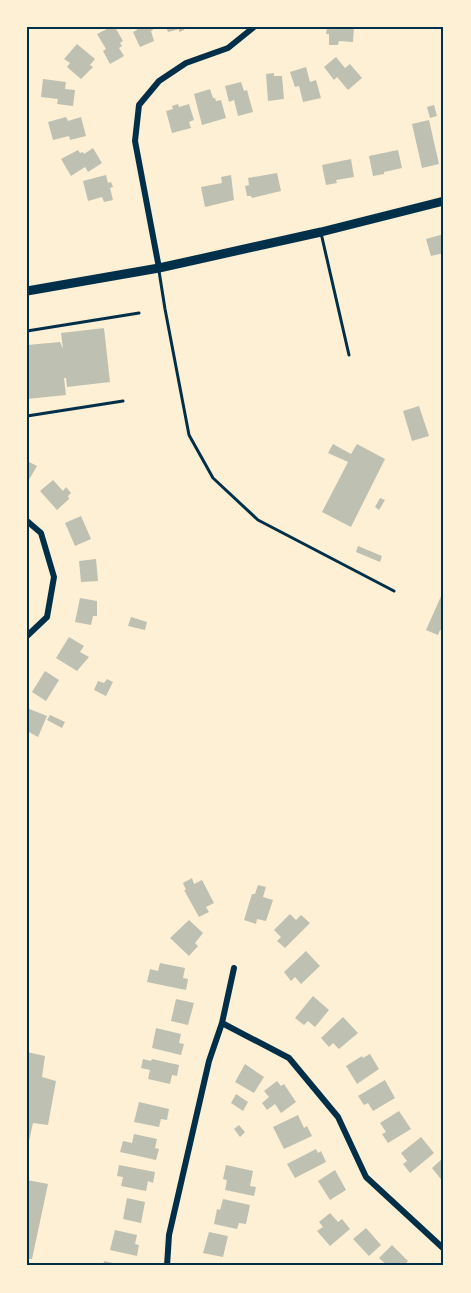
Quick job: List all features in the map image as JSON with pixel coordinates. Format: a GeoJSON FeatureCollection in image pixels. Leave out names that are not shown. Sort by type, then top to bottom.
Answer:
{"type":"FeatureCollection","features":[{"type":"Feature","properties":{"kind":"main road"},"geometry":{"type":"LineString","coordinates":[[27,291],[159,268],[444,201]]}},
{"type":"Feature","properties":{"kind":"street"},"geometry":{"type":"LineString","coordinates":[[159,268],[135,141],[139,105],[159,81],[186,63],[228,48],[254,27]]}},
{"type":"Feature","properties":{"kind":"street"},"geometry":{"type":"LineString","coordinates":[[27,521],[41,533],[54,577],[46,617],[27,636]]}},
{"type":"Feature","properties":{"kind":"street"},"geometry":{"type":"LineString","coordinates":[[167,1266],[169,1234],[208,1061],[222,1023],[234,968]]}},
{"type":"Feature","properties":{"kind":"street"},"geometry":{"type":"LineString","coordinates":[[222,1023],[290,1058],[338,1117],[366,1177],[444,1249]]}},
{"type":"Feature","properties":{"kind":"lane"},"geometry":{"type":"LineString","coordinates":[[321,231],[349,355]]}},
{"type":"Feature","properties":{"kind":"lane"},"geometry":{"type":"LineString","coordinates":[[159,268],[189,435],[213,478],[258,520],[393,591]]}},
{"type":"Feature","properties":{"kind":"lane"},"geometry":{"type":"LineString","coordinates":[[27,331],[139,313]]}},
{"type":"Feature","properties":{"kind":"lane"},"geometry":{"type":"LineString","coordinates":[[27,416],[123,401]]}},
{"type":"Feature","properties":{"kind":"building"},"geometry":{"type":"Polygon","coordinates":[[[115,27],[123,41],[119,48],[124,56],[110,64],[103,51],[106,49],[97,34],[115,27]]]}},
{"type":"Feature","properties":{"kind":"building"},"geometry":{"type":"Polygon","coordinates":[[[136,27],[152,27],[154,41],[140,47],[133,32],[137,30],[136,27]]]}},
{"type":"Feature","properties":{"kind":"building"},"geometry":{"type":"Polygon","coordinates":[[[166,27],[184,27],[184,30],[168,32],[166,27]]]}},
{"type":"Feature","properties":{"kind":"building"},"geometry":{"type":"Polygon","coordinates":[[[330,27],[354,27],[353,42],[339,41],[338,45],[329,45],[329,34],[326,34],[330,27]]]}},
{"type":"Feature","properties":{"kind":"building"},"geometry":{"type":"Polygon","coordinates":[[[77,44],[95,59],[90,65],[93,67],[81,79],[67,67],[70,63],[64,59],[77,44]]]}},
{"type":"Feature","properties":{"kind":"building"},"geometry":{"type":"Polygon","coordinates":[[[336,57],[345,68],[350,64],[362,78],[348,90],[337,77],[334,80],[324,67],[336,57]]]}},
{"type":"Feature","properties":{"kind":"building"},"geometry":{"type":"Polygon","coordinates":[[[306,67],[310,82],[316,80],[321,98],[303,102],[299,86],[295,87],[290,72],[306,67]]]}},
{"type":"Feature","properties":{"kind":"building"},"geometry":{"type":"Polygon","coordinates":[[[274,73],[274,76],[282,76],[284,99],[268,101],[266,74],[274,73]]]}},
{"type":"Feature","properties":{"kind":"building"},"geometry":{"type":"Polygon","coordinates":[[[43,79],[66,82],[65,89],[75,90],[73,106],[57,104],[58,99],[41,97],[43,79]]]}},
{"type":"Feature","properties":{"kind":"building"},"geometry":{"type":"Polygon","coordinates":[[[241,82],[244,91],[247,90],[253,112],[238,116],[234,100],[229,102],[225,86],[241,82]]]}},
{"type":"Feature","properties":{"kind":"building"},"geometry":{"type":"Polygon","coordinates":[[[210,89],[216,101],[221,100],[226,118],[202,125],[194,94],[210,89]]]}},
{"type":"Feature","properties":{"kind":"building"},"geometry":{"type":"Polygon","coordinates":[[[178,104],[179,107],[189,104],[194,120],[189,122],[191,128],[172,133],[166,111],[178,104]]]}},
{"type":"Feature","properties":{"kind":"building"},"geometry":{"type":"Polygon","coordinates":[[[434,105],[437,116],[430,118],[427,107],[434,105]]]}},
{"type":"Feature","properties":{"kind":"building"},"geometry":{"type":"Polygon","coordinates":[[[66,117],[68,121],[81,117],[86,136],[70,140],[69,136],[53,140],[48,122],[66,117]]]}},
{"type":"Feature","properties":{"kind":"building"},"geometry":{"type":"Polygon","coordinates":[[[429,120],[439,164],[422,168],[412,124],[429,120]]]}},
{"type":"Feature","properties":{"kind":"building"},"geometry":{"type":"Polygon","coordinates":[[[93,148],[102,163],[88,172],[85,167],[71,176],[61,159],[78,150],[84,154],[93,148]]]}},
{"type":"Feature","properties":{"kind":"building"},"geometry":{"type":"Polygon","coordinates":[[[398,150],[402,168],[373,176],[369,156],[398,150]]]}},
{"type":"Feature","properties":{"kind":"building"},"geometry":{"type":"Polygon","coordinates":[[[351,159],[354,177],[336,180],[337,183],[326,185],[322,165],[351,159]]]}},
{"type":"Feature","properties":{"kind":"building"},"geometry":{"type":"Polygon","coordinates":[[[277,173],[281,191],[252,198],[247,196],[245,186],[249,185],[248,178],[277,173]]]}},
{"type":"Feature","properties":{"kind":"building"},"geometry":{"type":"Polygon","coordinates":[[[106,175],[108,183],[111,182],[113,187],[110,188],[113,200],[104,202],[102,197],[88,201],[83,181],[106,175]]]}},
{"type":"Feature","properties":{"kind":"building"},"geometry":{"type":"Polygon","coordinates":[[[231,175],[234,200],[205,207],[201,187],[222,183],[221,177],[231,175]]]}},
{"type":"Feature","properties":{"kind":"building"},"geometry":{"type":"Polygon","coordinates":[[[444,234],[444,253],[431,256],[426,239],[444,234]]]}},
{"type":"Feature","properties":{"kind":"building"},"geometry":{"type":"Polygon","coordinates":[[[104,328],[110,382],[67,387],[66,378],[64,378],[66,395],[27,399],[27,345],[60,342],[63,349],[61,333],[104,328]]]}},
{"type":"Feature","properties":{"kind":"building"},"geometry":{"type":"Polygon","coordinates":[[[419,406],[429,436],[412,441],[403,411],[419,406]]]}},
{"type":"Feature","properties":{"kind":"building"},"geometry":{"type":"Polygon","coordinates":[[[333,444],[351,454],[357,444],[385,459],[351,527],[322,512],[348,462],[328,453],[333,444]]]}},
{"type":"Feature","properties":{"kind":"building"},"geometry":{"type":"Polygon","coordinates":[[[27,461],[37,466],[27,483],[27,461]]]}},
{"type":"Feature","properties":{"kind":"building"},"geometry":{"type":"Polygon","coordinates":[[[53,480],[63,491],[66,487],[71,493],[68,496],[69,499],[57,510],[40,491],[53,480]]]}},
{"type":"Feature","properties":{"kind":"building"},"geometry":{"type":"Polygon","coordinates":[[[380,498],[385,500],[379,510],[375,507],[380,498]]]}},
{"type":"Feature","properties":{"kind":"building"},"geometry":{"type":"Polygon","coordinates":[[[81,516],[91,539],[75,546],[65,523],[81,516]]]}},
{"type":"Feature","properties":{"kind":"building"},"geometry":{"type":"Polygon","coordinates":[[[358,546],[382,556],[380,562],[356,552],[358,546]]]}},
{"type":"Feature","properties":{"kind":"building"},"geometry":{"type":"Polygon","coordinates":[[[96,559],[98,581],[81,582],[79,561],[96,559]]]}},
{"type":"Feature","properties":{"kind":"building"},"geometry":{"type":"Polygon","coordinates":[[[444,594],[444,631],[440,630],[438,635],[426,630],[444,594]]]}},
{"type":"Feature","properties":{"kind":"building"},"geometry":{"type":"Polygon","coordinates":[[[80,598],[97,601],[97,616],[93,616],[91,625],[75,622],[80,598]]]}},
{"type":"Feature","properties":{"kind":"building"},"geometry":{"type":"Polygon","coordinates":[[[131,617],[147,622],[145,630],[128,626],[131,617]]]}},
{"type":"Feature","properties":{"kind":"building"},"geometry":{"type":"Polygon","coordinates":[[[69,637],[84,646],[80,652],[89,657],[77,671],[56,658],[69,637]]]}},
{"type":"Feature","properties":{"kind":"building"},"geometry":{"type":"Polygon","coordinates":[[[45,671],[59,680],[46,701],[32,692],[45,671]]]}},
{"type":"Feature","properties":{"kind":"building"},"geometry":{"type":"Polygon","coordinates":[[[107,679],[113,682],[106,696],[94,690],[98,681],[104,683],[107,679]]]}},
{"type":"Feature","properties":{"kind":"building"},"geometry":{"type":"Polygon","coordinates":[[[27,708],[47,716],[38,737],[27,731],[27,708]]]}},
{"type":"Feature","properties":{"kind":"building"},"geometry":{"type":"Polygon","coordinates":[[[50,715],[65,722],[62,728],[47,720],[50,715]]]}},
{"type":"Feature","properties":{"kind":"building"},"geometry":{"type":"Polygon","coordinates":[[[192,878],[194,884],[202,880],[214,903],[206,907],[209,912],[199,917],[184,890],[186,890],[183,883],[192,878]]]}},
{"type":"Feature","properties":{"kind":"building"},"geometry":{"type":"Polygon","coordinates":[[[258,885],[266,887],[263,897],[273,900],[266,921],[257,919],[256,924],[244,920],[252,894],[255,894],[258,885]]]}},
{"type":"Feature","properties":{"kind":"building"},"geometry":{"type":"Polygon","coordinates":[[[290,914],[296,920],[301,915],[310,923],[285,948],[277,941],[281,937],[274,930],[290,914]]]}},
{"type":"Feature","properties":{"kind":"building"},"geometry":{"type":"Polygon","coordinates":[[[189,920],[203,933],[195,943],[198,946],[189,956],[170,938],[189,920]]]}},
{"type":"Feature","properties":{"kind":"building"},"geometry":{"type":"Polygon","coordinates":[[[306,951],[320,966],[301,984],[295,977],[291,981],[284,972],[306,951]]]}},
{"type":"Feature","properties":{"kind":"building"},"geometry":{"type":"Polygon","coordinates":[[[160,963],[185,968],[183,978],[188,979],[186,990],[147,982],[150,969],[158,971],[160,963]]]}},
{"type":"Feature","properties":{"kind":"building"},"geometry":{"type":"Polygon","coordinates":[[[313,996],[329,1010],[315,1027],[308,1021],[304,1025],[295,1018],[313,996]]]}},
{"type":"Feature","properties":{"kind":"building"},"geometry":{"type":"Polygon","coordinates":[[[176,999],[194,1003],[188,1025],[171,1021],[176,999]]]}},
{"type":"Feature","properties":{"kind":"building"},"geometry":{"type":"Polygon","coordinates":[[[343,1017],[358,1033],[339,1049],[333,1043],[329,1047],[321,1038],[343,1017]]]}},
{"type":"Feature","properties":{"kind":"building"},"geometry":{"type":"Polygon","coordinates":[[[156,1028],[181,1034],[179,1043],[184,1044],[181,1055],[152,1048],[156,1028]]]}},
{"type":"Feature","properties":{"kind":"building"},"geometry":{"type":"Polygon","coordinates":[[[27,1052],[45,1056],[42,1077],[56,1081],[48,1125],[33,1123],[28,1145],[27,1052]]]}},
{"type":"Feature","properties":{"kind":"building"},"geometry":{"type":"Polygon","coordinates":[[[370,1054],[379,1069],[357,1084],[346,1066],[370,1054]]]}},
{"type":"Feature","properties":{"kind":"building"},"geometry":{"type":"Polygon","coordinates":[[[143,1059],[179,1065],[177,1076],[172,1075],[170,1084],[148,1079],[150,1070],[141,1068],[143,1059]]]}},
{"type":"Feature","properties":{"kind":"building"},"geometry":{"type":"Polygon","coordinates":[[[245,1064],[264,1077],[254,1093],[235,1082],[245,1064]]]}},
{"type":"Feature","properties":{"kind":"building"},"geometry":{"type":"Polygon","coordinates":[[[385,1080],[395,1098],[373,1111],[368,1103],[364,1105],[358,1096],[385,1080]]]}},
{"type":"Feature","properties":{"kind":"building"},"geometry":{"type":"Polygon","coordinates":[[[277,1081],[281,1086],[284,1084],[296,1102],[281,1113],[275,1104],[267,1110],[262,1103],[269,1097],[264,1091],[277,1081]]]}},
{"type":"Feature","properties":{"kind":"building"},"geometry":{"type":"Polygon","coordinates":[[[236,1094],[248,1102],[243,1111],[231,1103],[236,1094]]]}},
{"type":"Feature","properties":{"kind":"building"},"geometry":{"type":"Polygon","coordinates":[[[139,1102],[169,1109],[167,1120],[161,1119],[159,1127],[134,1122],[139,1102]]]}},
{"type":"Feature","properties":{"kind":"building"},"geometry":{"type":"Polygon","coordinates":[[[399,1111],[411,1129],[388,1143],[382,1134],[386,1132],[380,1123],[399,1111]]]}},
{"type":"Feature","properties":{"kind":"building"},"geometry":{"type":"Polygon","coordinates":[[[298,1115],[304,1128],[307,1126],[312,1136],[284,1149],[273,1127],[298,1115]]]}},
{"type":"Feature","properties":{"kind":"building"},"geometry":{"type":"Polygon","coordinates":[[[239,1125],[245,1132],[240,1137],[234,1129],[239,1125]]]}},
{"type":"Feature","properties":{"kind":"building"},"geometry":{"type":"Polygon","coordinates":[[[134,1134],[157,1139],[155,1148],[159,1149],[156,1160],[120,1152],[123,1141],[132,1143],[134,1134]]]}},
{"type":"Feature","properties":{"kind":"building"},"geometry":{"type":"Polygon","coordinates":[[[421,1137],[434,1153],[410,1173],[403,1164],[407,1161],[401,1153],[421,1137]]]}},
{"type":"Feature","properties":{"kind":"building"},"geometry":{"type":"Polygon","coordinates":[[[316,1149],[318,1153],[321,1151],[326,1162],[295,1178],[287,1164],[316,1149]]]}},
{"type":"Feature","properties":{"kind":"building"},"geometry":{"type":"Polygon","coordinates":[[[443,1158],[444,1160],[444,1183],[432,1168],[443,1158]]]}},
{"type":"Feature","properties":{"kind":"building"},"geometry":{"type":"Polygon","coordinates":[[[119,1165],[155,1172],[153,1183],[148,1181],[146,1191],[121,1186],[123,1177],[117,1176],[119,1165]]]}},
{"type":"Feature","properties":{"kind":"building"},"geometry":{"type":"Polygon","coordinates":[[[226,1165],[253,1171],[250,1186],[256,1187],[254,1196],[225,1190],[227,1180],[223,1179],[226,1165]]]}},
{"type":"Feature","properties":{"kind":"building"},"geometry":{"type":"Polygon","coordinates":[[[335,1170],[346,1190],[330,1200],[318,1181],[335,1170]]]}},
{"type":"Feature","properties":{"kind":"building"},"geometry":{"type":"Polygon","coordinates":[[[27,1180],[48,1184],[32,1259],[27,1259],[27,1180]]]}},
{"type":"Feature","properties":{"kind":"building"},"geometry":{"type":"Polygon","coordinates":[[[127,1198],[145,1202],[141,1223],[123,1219],[127,1198]]]}},
{"type":"Feature","properties":{"kind":"building"},"geometry":{"type":"Polygon","coordinates":[[[223,1199],[250,1205],[246,1224],[239,1223],[237,1229],[214,1224],[217,1209],[220,1210],[223,1199]]]}},
{"type":"Feature","properties":{"kind":"building"},"geometry":{"type":"Polygon","coordinates":[[[330,1213],[338,1222],[342,1219],[350,1229],[330,1246],[317,1231],[323,1227],[319,1222],[330,1213]]]}},
{"type":"Feature","properties":{"kind":"building"},"geometry":{"type":"Polygon","coordinates":[[[366,1228],[381,1245],[369,1256],[353,1239],[366,1228]]]}},
{"type":"Feature","properties":{"kind":"building"},"geometry":{"type":"Polygon","coordinates":[[[115,1230],[137,1235],[135,1244],[139,1245],[137,1256],[110,1250],[115,1230]]]}},
{"type":"Feature","properties":{"kind":"building"},"geometry":{"type":"Polygon","coordinates":[[[209,1232],[228,1236],[223,1257],[203,1253],[209,1232]]]}},
{"type":"Feature","properties":{"kind":"building"},"geometry":{"type":"Polygon","coordinates":[[[392,1245],[408,1261],[404,1266],[388,1266],[379,1258],[392,1245]]]}},
{"type":"Feature","properties":{"kind":"building"},"geometry":{"type":"Polygon","coordinates":[[[104,1261],[123,1265],[123,1266],[103,1266],[104,1261]]]}}]}
